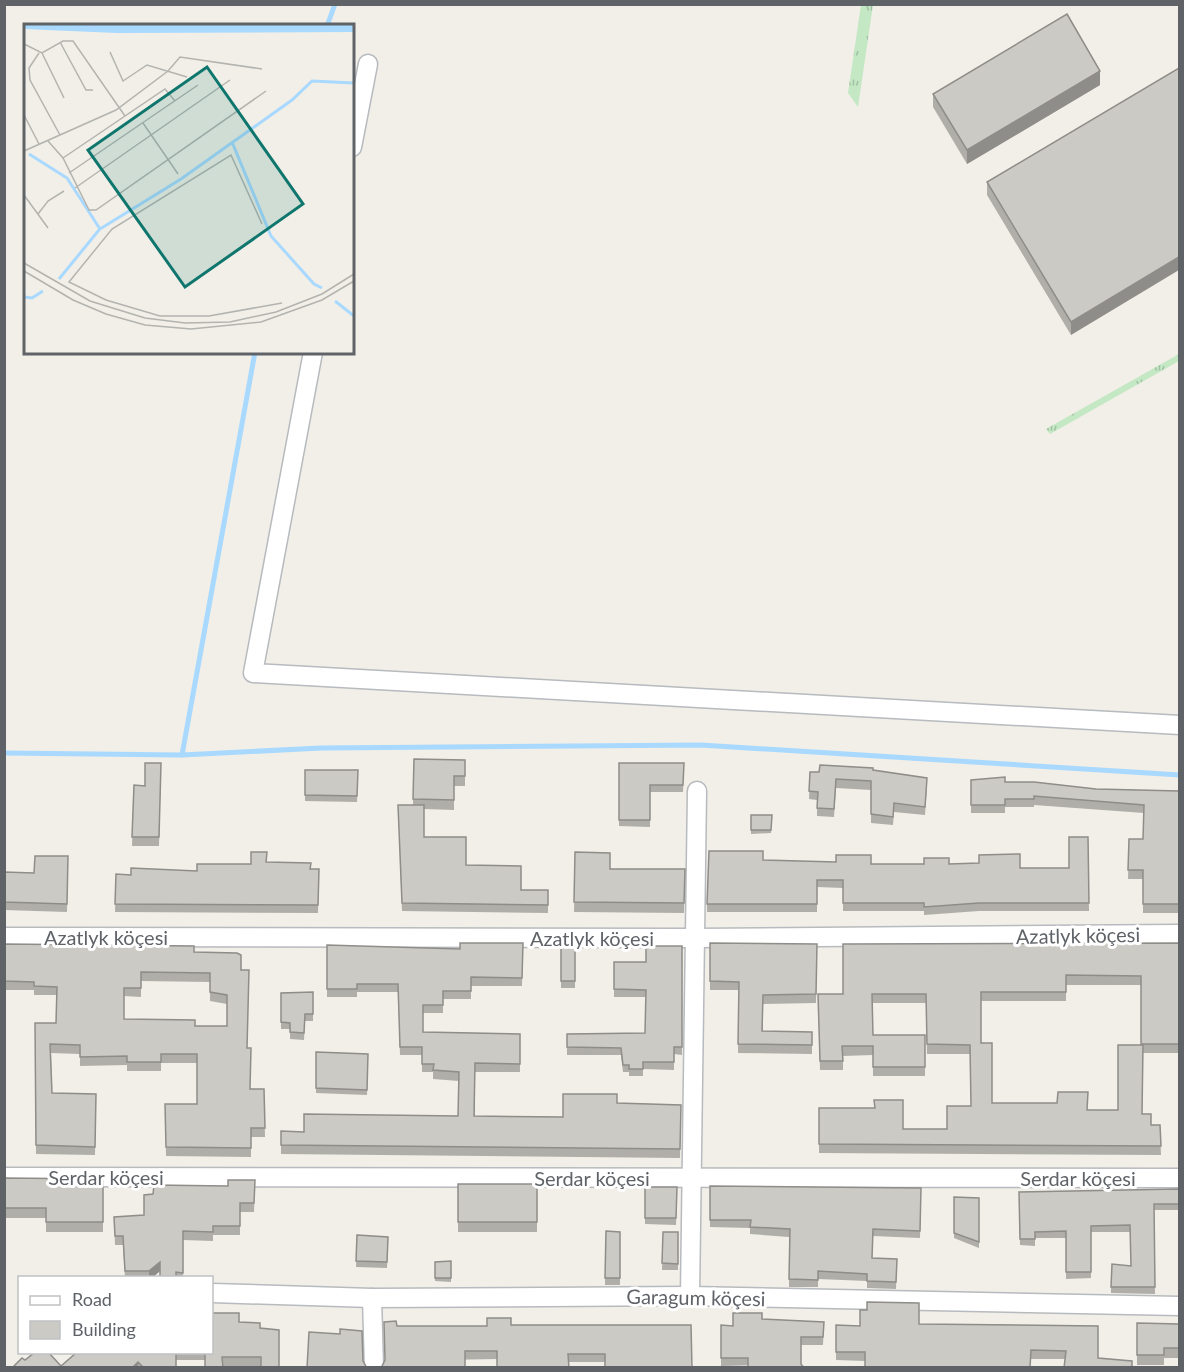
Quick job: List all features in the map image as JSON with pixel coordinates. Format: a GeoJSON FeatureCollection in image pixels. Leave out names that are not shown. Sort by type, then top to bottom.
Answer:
{"type":"FeatureCollection","features":[{"type":"Feature","properties":{"kind":"street"},"geometry":{"type":"LineString","coordinates":[[354,137],[368,64]]}},
{"type":"Feature","properties":{"kind":"street"},"geometry":{"type":"LineString","coordinates":[[313,354],[253,673],[1179,725]]}},
{"type":"Feature","properties":{"kind":"street"},"geometry":{"type":"LineString","coordinates":[[690,1296],[697,791]]}},
{"type":"Feature","properties":{"kind":"street","name":"Azatlyk köçesi"},"geometry":{"type":"LineString","coordinates":[[4,937],[695,938],[1179,933]]}},
{"type":"Feature","properties":{"kind":"street","name":"Serdar köçesi"},"geometry":{"type":"LineString","coordinates":[[4,1177],[1179,1178]]}},
{"type":"Feature","properties":{"kind":"street","name":"Garagum köçesi"},"geometry":{"type":"LineString","coordinates":[[213,1293],[372,1298],[690,1296],[1179,1306]]}},
{"type":"Feature","properties":{"kind":"street"},"geometry":{"type":"LineString","coordinates":[[372,1298],[374,1368]]}},
{"type":"Feature","properties":{"kind":"green space"},"geometry":{"type":"Polygon","coordinates":[[[861,5],[873,5],[858,107],[848,93],[861,5]]]}},
{"type":"Feature","properties":{"kind":"green space"},"geometry":{"type":"Polygon","coordinates":[[[1179,354],[1179,361],[1050,434],[1046,429],[1179,354]]]}},
{"type":"Feature","properties":{"kind":"building"},"geometry":{"type":"Polygon","coordinates":[[[1067,14],[1100,71],[967,150],[933,94],[1067,14]]]}},
{"type":"Feature","properties":{"kind":"building"},"geometry":{"type":"Polygon","coordinates":[[[1179,68],[1179,257],[1071,322],[987,182],[1179,68]]]}},
{"type":"Feature","properties":{"kind":"building"},"geometry":{"type":"Polygon","coordinates":[[[414,759],[465,760],[465,776],[454,776],[454,800],[413,799],[414,759]]]}},
{"type":"Feature","properties":{"kind":"building"},"geometry":{"type":"Polygon","coordinates":[[[145,763],[161,763],[159,837],[132,837],[134,785],[145,786],[145,763]]]}},
{"type":"Feature","properties":{"kind":"building"},"geometry":{"type":"Polygon","coordinates":[[[619,763],[684,763],[683,785],[650,785],[650,820],[619,820],[619,763]]]}},
{"type":"Feature","properties":{"kind":"building"},"geometry":{"type":"Polygon","coordinates":[[[820,765],[873,768],[873,770],[927,778],[925,807],[894,803],[893,817],[871,814],[871,781],[836,779],[834,809],[817,808],[818,792],[809,791],[810,772],[819,772],[820,765]]]}},
{"type":"Feature","properties":{"kind":"building"},"geometry":{"type":"Polygon","coordinates":[[[305,770],[358,770],[357,796],[305,795],[305,770]]]}},
{"type":"Feature","properties":{"kind":"building"},"geometry":{"type":"Polygon","coordinates":[[[1005,777],[1005,782],[1034,782],[1096,789],[1179,791],[1179,904],[1143,904],[1143,870],[1128,870],[1129,839],[1143,839],[1144,805],[1034,796],[1034,799],[1005,799],[1005,805],[971,805],[971,780],[1005,777]]]}},
{"type":"Feature","properties":{"kind":"building"},"geometry":{"type":"Polygon","coordinates":[[[398,805],[424,805],[424,837],[466,837],[466,865],[521,866],[521,890],[548,890],[548,905],[402,903],[398,805]]]}},
{"type":"Feature","properties":{"kind":"building"},"geometry":{"type":"Polygon","coordinates":[[[751,815],[772,815],[771,830],[751,830],[751,815]]]}},
{"type":"Feature","properties":{"kind":"building"},"geometry":{"type":"Polygon","coordinates":[[[1069,837],[1088,837],[1089,903],[979,903],[924,907],[924,903],[843,903],[843,880],[817,880],[817,904],[707,904],[709,851],[763,851],[763,860],[836,862],[836,855],[871,855],[871,864],[924,864],[924,858],[949,858],[949,864],[979,863],[979,855],[1020,854],[1020,868],[1069,868],[1069,837]]]}},
{"type":"Feature","properties":{"kind":"building"},"geometry":{"type":"Polygon","coordinates":[[[251,852],[267,852],[266,862],[311,863],[310,869],[319,869],[318,905],[115,904],[116,874],[131,875],[131,868],[197,871],[197,864],[251,864],[251,852]]]}},
{"type":"Feature","properties":{"kind":"building"},"geometry":{"type":"Polygon","coordinates":[[[575,852],[610,853],[610,869],[685,869],[684,903],[574,902],[575,852]]]}},
{"type":"Feature","properties":{"kind":"building"},"geometry":{"type":"Polygon","coordinates":[[[35,856],[68,856],[67,904],[4,902],[4,872],[34,873],[35,856]]]}},
{"type":"Feature","properties":{"kind":"building"},"geometry":{"type":"Polygon","coordinates":[[[460,943],[523,943],[522,978],[471,977],[471,991],[443,991],[443,1005],[423,1005],[423,1032],[520,1034],[520,1064],[475,1063],[474,1116],[563,1117],[563,1094],[617,1094],[617,1103],[681,1105],[680,1149],[281,1145],[281,1131],[304,1132],[304,1114],[458,1116],[459,1072],[433,1070],[434,1064],[422,1064],[422,1047],[400,1047],[398,984],[357,984],[357,989],[327,989],[327,945],[460,949],[460,943]]]}},
{"type":"Feature","properties":{"kind":"building"},"geometry":{"type":"Polygon","coordinates":[[[710,943],[817,944],[816,994],[763,995],[762,1031],[812,1032],[812,1045],[738,1044],[739,982],[710,981],[710,943]]]}},
{"type":"Feature","properties":{"kind":"building"},"geometry":{"type":"Polygon","coordinates":[[[1179,943],[1179,1044],[1141,1044],[1141,976],[1066,975],[1066,992],[981,992],[981,1043],[992,1043],[992,1103],[1057,1103],[1058,1092],[1088,1092],[1087,1110],[1118,1110],[1118,1045],[1143,1045],[1142,1114],[1151,1114],[1151,1125],[1160,1125],[1161,1146],[819,1144],[819,1108],[875,1108],[874,1100],[903,1100],[903,1129],[947,1129],[947,1106],[971,1106],[970,1045],[927,1044],[926,994],[872,994],[873,1035],[925,1035],[925,1067],[873,1067],[873,1046],[842,1046],[843,1061],[820,1061],[818,994],[843,994],[843,944],[1179,943]]]}},
{"type":"Feature","properties":{"kind":"building"},"geometry":{"type":"Polygon","coordinates":[[[4,944],[194,946],[194,952],[241,955],[241,970],[249,970],[247,1048],[251,1048],[250,1089],[264,1089],[265,1128],[251,1128],[251,1148],[166,1147],[165,1104],[197,1104],[197,1054],[161,1054],[161,1062],[127,1062],[127,1056],[80,1057],[80,1045],[50,1044],[52,1093],[96,1094],[95,1147],[36,1145],[35,1023],[56,1023],[57,987],[34,986],[34,982],[4,981],[4,944]],[[141,972],[141,988],[124,988],[124,1019],[195,1020],[195,1026],[227,1026],[227,995],[210,992],[210,973],[141,972]]]}},
{"type":"Feature","properties":{"kind":"building"},"geometry":{"type":"Polygon","coordinates":[[[561,946],[575,946],[575,981],[561,981],[561,946]]]}},
{"type":"Feature","properties":{"kind":"building"},"geometry":{"type":"Polygon","coordinates":[[[646,946],[682,946],[682,1047],[674,1047],[674,1062],[643,1062],[643,1069],[629,1069],[629,1065],[623,1065],[621,1048],[567,1047],[567,1034],[645,1033],[646,990],[614,989],[614,962],[646,962],[646,946]]]}},
{"type":"Feature","properties":{"kind":"building"},"geometry":{"type":"Polygon","coordinates":[[[313,992],[313,1014],[305,1014],[304,1033],[290,1032],[290,1023],[281,1022],[281,993],[313,992]]]}},
{"type":"Feature","properties":{"kind":"building"},"geometry":{"type":"Polygon","coordinates":[[[316,1052],[368,1054],[367,1090],[316,1088],[316,1052]]]}},
{"type":"Feature","properties":{"kind":"building"},"geometry":{"type":"Polygon","coordinates":[[[4,1178],[103,1179],[103,1222],[46,1222],[46,1208],[4,1208],[4,1178]]]}},
{"type":"Feature","properties":{"kind":"building"},"geometry":{"type":"Polygon","coordinates":[[[228,1180],[255,1180],[254,1203],[240,1203],[240,1226],[213,1226],[213,1232],[183,1231],[183,1273],[176,1272],[176,1276],[160,1276],[160,1262],[149,1271],[125,1271],[123,1236],[115,1236],[114,1217],[144,1215],[144,1195],[153,1194],[154,1185],[228,1186],[228,1180]]]}},
{"type":"Feature","properties":{"kind":"building"},"geometry":{"type":"Polygon","coordinates":[[[458,1184],[537,1184],[537,1222],[458,1222],[458,1184]]]}},
{"type":"Feature","properties":{"kind":"building"},"geometry":{"type":"Polygon","coordinates":[[[710,1186],[921,1188],[920,1231],[873,1229],[872,1258],[897,1259],[896,1282],[867,1281],[867,1274],[818,1271],[818,1280],[789,1279],[790,1229],[750,1227],[751,1220],[710,1220],[710,1186]]]}},
{"type":"Feature","properties":{"kind":"building"},"geometry":{"type":"Polygon","coordinates":[[[645,1187],[677,1187],[676,1218],[645,1218],[645,1187]]]}},
{"type":"Feature","properties":{"kind":"building"},"geometry":{"type":"Polygon","coordinates":[[[1179,1189],[1179,1204],[1154,1204],[1155,1287],[1111,1287],[1112,1264],[1131,1266],[1130,1225],[1091,1226],[1091,1272],[1066,1272],[1066,1231],[1035,1232],[1035,1239],[1020,1239],[1019,1192],[1179,1189]]]}},
{"type":"Feature","properties":{"kind":"building"},"geometry":{"type":"Polygon","coordinates":[[[954,1197],[979,1198],[979,1242],[954,1233],[954,1197]]]}},
{"type":"Feature","properties":{"kind":"building"},"geometry":{"type":"Polygon","coordinates":[[[606,1231],[620,1232],[620,1278],[605,1278],[606,1231]]]}},
{"type":"Feature","properties":{"kind":"building"},"geometry":{"type":"Polygon","coordinates":[[[663,1232],[678,1232],[678,1264],[662,1263],[663,1232]]]}},
{"type":"Feature","properties":{"kind":"building"},"geometry":{"type":"Polygon","coordinates":[[[357,1235],[388,1237],[387,1262],[356,1261],[357,1235]]]}},
{"type":"Feature","properties":{"kind":"building"},"geometry":{"type":"Polygon","coordinates":[[[451,1261],[451,1278],[435,1278],[435,1262],[451,1261]]]}},
{"type":"Feature","properties":{"kind":"building"},"geometry":{"type":"Polygon","coordinates":[[[867,1302],[919,1303],[919,1324],[1098,1326],[1098,1358],[1132,1361],[1132,1368],[1064,1368],[1066,1351],[1031,1350],[1030,1368],[865,1368],[865,1352],[836,1352],[836,1325],[860,1326],[860,1310],[867,1310],[867,1302]]]}},
{"type":"Feature","properties":{"kind":"building"},"geometry":{"type":"Polygon","coordinates":[[[213,1313],[239,1313],[239,1322],[260,1323],[260,1328],[279,1330],[279,1368],[261,1368],[261,1357],[222,1357],[223,1368],[205,1368],[205,1354],[213,1354],[213,1313]]]}},
{"type":"Feature","properties":{"kind":"building"},"geometry":{"type":"Polygon","coordinates":[[[733,1313],[762,1313],[762,1319],[824,1322],[823,1337],[801,1337],[801,1364],[804,1368],[748,1368],[748,1358],[721,1358],[721,1325],[733,1326],[733,1313]]]}},
{"type":"Feature","properties":{"kind":"building"},"geometry":{"type":"Polygon","coordinates":[[[487,1318],[511,1318],[511,1325],[691,1325],[692,1368],[605,1368],[605,1354],[568,1354],[569,1368],[497,1368],[497,1351],[465,1351],[465,1368],[381,1368],[385,1360],[384,1322],[396,1321],[397,1326],[487,1326],[487,1318]]]}},
{"type":"Feature","properties":{"kind":"building"},"geometry":{"type":"Polygon","coordinates":[[[1137,1323],[1179,1324],[1179,1348],[1164,1348],[1164,1355],[1137,1355],[1137,1323]]]}},
{"type":"Feature","properties":{"kind":"building"},"geometry":{"type":"Polygon","coordinates":[[[340,1329],[362,1331],[363,1361],[367,1368],[307,1368],[309,1332],[340,1334],[340,1329]]]}},
{"type":"Feature","properties":{"kind":"building"},"geometry":{"type":"Polygon","coordinates":[[[33,1354],[50,1354],[61,1366],[75,1354],[176,1354],[176,1368],[142,1368],[138,1362],[132,1368],[12,1368],[22,1358],[25,1360],[33,1354]]]}},
{"type":"Feature","properties":{"kind":"waterway"},"geometry":{"type":"LineString","coordinates":[[328,24],[335,4]]}},
{"type":"Feature","properties":{"kind":"waterway"},"geometry":{"type":"LineString","coordinates":[[182,755],[255,354]]}},
{"type":"Feature","properties":{"kind":"waterway"},"geometry":{"type":"LineString","coordinates":[[4,753],[182,755],[321,748],[701,745],[1180,775]]}}]}
